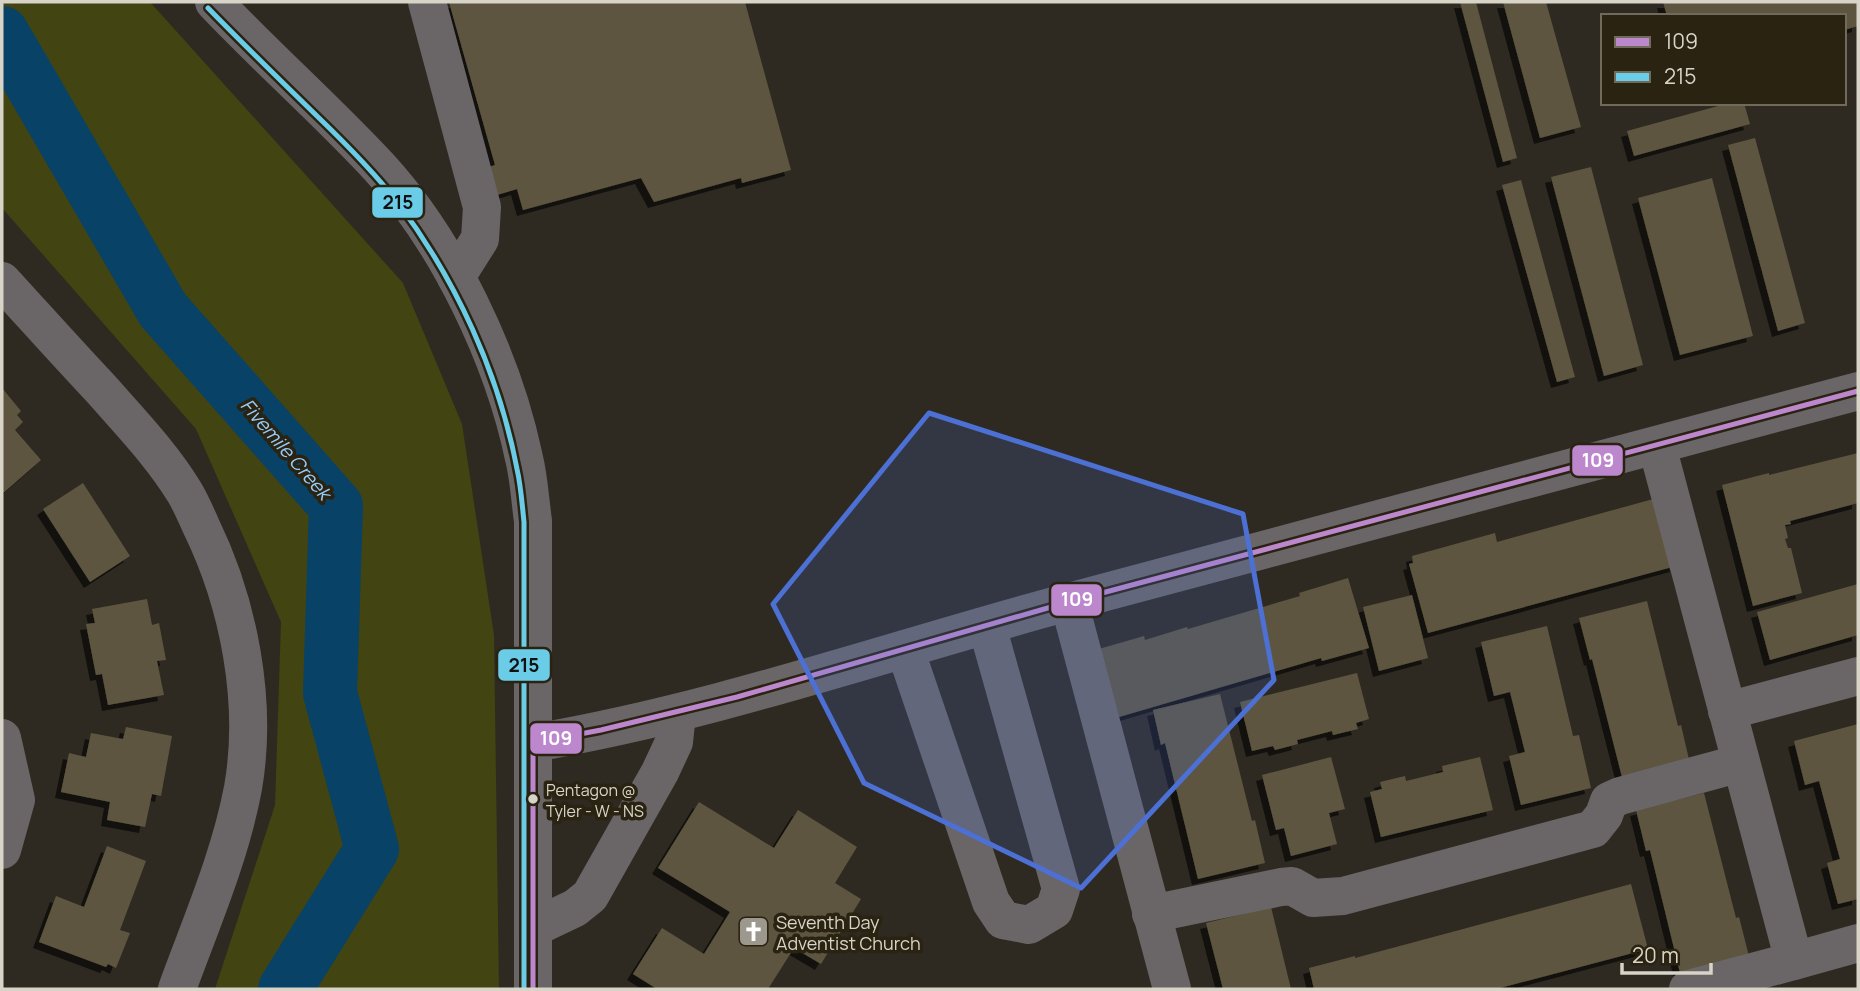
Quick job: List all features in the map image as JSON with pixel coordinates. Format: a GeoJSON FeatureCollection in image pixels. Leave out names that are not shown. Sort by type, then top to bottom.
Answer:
{"type":"FeatureCollection","features":[{"type":"Feature","properties":{"kind":"street"},"geometry":{"type":"LineString","coordinates":[[214,2],[380,168],[419,217],[456,278],[486,340],[501,379],[524,458],[533,521],[533,989]]}},
{"type":"Feature","properties":{"kind":"street"},"geometry":{"type":"LineString","coordinates":[[427,2],[482,207],[480,239],[456,278]]}},
{"type":"Feature","properties":{"kind":"street"},"geometry":{"type":"LineString","coordinates":[[2,281],[143,436],[186,493],[211,545],[230,596],[247,699],[248,742],[243,786],[231,839],[177,989]]}},
{"type":"Feature","properties":{"kind":"street"},"geometry":{"type":"LineString","coordinates":[[533,743],[677,713],[1069,601],[1858,391]]}},
{"type":"Feature","properties":{"kind":"street"},"geometry":{"type":"LineString","coordinates":[[1657,446],[1794,961]]}},
{"type":"Feature","properties":{"kind":"street"},"geometry":{"type":"LineString","coordinates":[[1069,601],[1172,989]]}},
{"type":"Feature","properties":{"kind":"street"},"geometry":{"type":"LineString","coordinates":[[905,649],[991,902],[1003,920],[1029,925],[1054,910],[1060,888],[987,626]]}},
{"type":"Feature","properties":{"kind":"street"},"geometry":{"type":"LineString","coordinates":[[1727,711],[1858,676]]}},
{"type":"Feature","properties":{"kind":"street"},"geometry":{"type":"LineString","coordinates":[[533,928],[575,908],[590,896],[660,772],[674,742],[677,713]]}},
{"type":"Feature","properties":{"kind":"street"},"geometry":{"type":"LineString","coordinates":[[2,738],[16,800],[2,850]]}},
{"type":"Feature","properties":{"kind":"street"},"geometry":{"type":"LineString","coordinates":[[1151,914],[1281,887],[1292,886],[1313,898],[1343,896],[1593,829],[1604,815],[1609,801],[1620,796],[1741,763]]}},
{"type":"Feature","properties":{"kind":"street"},"geometry":{"type":"LineString","coordinates":[[1688,989],[1858,943]]}},
{"type":"Feature","properties":{"kind":"highlighted area"},"geometry":{"type":"Polygon","coordinates":[[[929,413],[1243,514],[1274,680],[1081,888],[864,783],[773,604],[929,413]]]}},
{"type":"Feature","properties":{"kind":"shaded area"},"geometry":{"type":"Polygon","coordinates":[[[2,2],[150,2],[403,283],[462,424],[494,635],[499,989],[215,989],[275,805],[281,622],[196,429],[2,208],[2,2]]]}},
{"type":"Feature","properties":{"kind":"building"},"geometry":{"type":"Polygon","coordinates":[[[449,2],[745,2],[791,170],[742,183],[741,178],[654,202],[641,178],[523,210],[517,189],[497,195],[482,169],[495,165],[449,2]]]}},
{"type":"Feature","properties":{"kind":"building"},"geometry":{"type":"Polygon","coordinates":[[[1460,2],[1476,2],[1517,158],[1503,162],[1460,2]]]}},
{"type":"Feature","properties":{"kind":"building"},"geometry":{"type":"Polygon","coordinates":[[[1503,2],[1546,2],[1581,127],[1540,138],[1503,2]]]}},
{"type":"Feature","properties":{"kind":"building"},"geometry":{"type":"Polygon","coordinates":[[[1663,2],[1858,2],[1858,26],[1846,29],[1846,14],[1666,14],[1663,2]]]}},
{"type":"Feature","properties":{"kind":"building"},"geometry":{"type":"Polygon","coordinates":[[[1722,105],[1745,105],[1750,124],[1634,156],[1627,131],[1722,105]]]}},
{"type":"Feature","properties":{"kind":"building"},"geometry":{"type":"Polygon","coordinates":[[[1755,138],[1805,323],[1778,331],[1728,145],[1755,138]]]}},
{"type":"Feature","properties":{"kind":"building"},"geometry":{"type":"Polygon","coordinates":[[[1591,167],[1643,365],[1604,376],[1551,177],[1591,167]]]}},
{"type":"Feature","properties":{"kind":"building"},"geometry":{"type":"Polygon","coordinates":[[[1712,178],[1753,336],[1680,355],[1638,198],[1712,178]]]}},
{"type":"Feature","properties":{"kind":"building"},"geometry":{"type":"Polygon","coordinates":[[[1521,180],[1575,377],[1557,382],[1502,185],[1521,180]]]}},
{"type":"Feature","properties":{"kind":"building"},"geometry":{"type":"Polygon","coordinates":[[[2,388],[21,411],[17,415],[23,422],[15,430],[41,460],[2,494],[2,388]]]}},
{"type":"Feature","properties":{"kind":"building"},"geometry":{"type":"Polygon","coordinates":[[[1858,453],[1858,503],[1790,521],[1791,524],[1785,525],[1788,538],[1785,539],[1788,548],[1791,548],[1802,593],[1753,606],[1722,485],[1858,453]]]}},
{"type":"Feature","properties":{"kind":"building"},"geometry":{"type":"Polygon","coordinates":[[[83,483],[130,556],[90,582],[43,509],[83,483]]]}},
{"type":"Feature","properties":{"kind":"building"},"geometry":{"type":"Polygon","coordinates":[[[1657,498],[1676,566],[1428,633],[1409,564],[1413,563],[1412,556],[1495,533],[1497,542],[1657,498]]]}},
{"type":"Feature","properties":{"kind":"building"},"geometry":{"type":"Polygon","coordinates":[[[1348,578],[1369,648],[1322,661],[1321,658],[1119,717],[1099,649],[1144,636],[1145,640],[1187,627],[1188,629],[1300,596],[1299,593],[1348,578]]]}},
{"type":"Feature","properties":{"kind":"building"},"geometry":{"type":"Polygon","coordinates":[[[1858,584],[1858,635],[1770,660],[1757,612],[1858,584]]]}},
{"type":"Feature","properties":{"kind":"building"},"geometry":{"type":"Polygon","coordinates":[[[1412,595],[1428,658],[1379,671],[1363,607],[1412,595]]]}},
{"type":"Feature","properties":{"kind":"building"},"geometry":{"type":"Polygon","coordinates":[[[147,599],[152,625],[159,623],[166,660],[157,661],[164,695],[108,705],[102,674],[96,675],[86,624],[95,623],[92,609],[147,599]]]}},
{"type":"Feature","properties":{"kind":"building"},"geometry":{"type":"Polygon","coordinates":[[[1647,601],[1691,768],[1624,785],[1579,618],[1647,601]]]}},
{"type":"Feature","properties":{"kind":"building"},"geometry":{"type":"Polygon","coordinates":[[[1547,626],[1573,736],[1579,735],[1591,788],[1521,805],[1509,756],[1525,752],[1510,692],[1494,696],[1481,642],[1547,626]]]}},
{"type":"Feature","properties":{"kind":"building"},"geometry":{"type":"Polygon","coordinates":[[[1357,673],[1369,719],[1356,723],[1358,729],[1333,735],[1332,731],[1297,740],[1298,744],[1275,750],[1273,746],[1252,751],[1240,702],[1357,673]]]}},
{"type":"Feature","properties":{"kind":"building"},"geometry":{"type":"Polygon","coordinates":[[[1220,694],[1265,863],[1198,879],[1165,743],[1161,745],[1153,710],[1220,694]]]}},
{"type":"Feature","properties":{"kind":"building"},"geometry":{"type":"Polygon","coordinates":[[[1858,724],[1858,899],[1838,904],[1827,863],[1840,859],[1819,781],[1805,785],[1794,741],[1858,724]]]}},
{"type":"Feature","properties":{"kind":"building"},"geometry":{"type":"Polygon","coordinates":[[[126,727],[172,736],[161,796],[152,794],[145,827],[107,820],[110,802],[61,792],[69,753],[86,757],[91,733],[123,739],[126,727]]]}},
{"type":"Feature","properties":{"kind":"building"},"geometry":{"type":"Polygon","coordinates":[[[1331,757],[1345,809],[1329,813],[1337,844],[1291,856],[1284,828],[1276,830],[1262,775],[1331,757]]]}},
{"type":"Feature","properties":{"kind":"building"},"geometry":{"type":"Polygon","coordinates":[[[1480,757],[1493,810],[1381,837],[1370,792],[1382,789],[1380,782],[1405,776],[1406,781],[1443,772],[1442,766],[1480,757]]]}},
{"type":"Feature","properties":{"kind":"building"},"geometry":{"type":"Polygon","coordinates":[[[1704,793],[1736,918],[1739,917],[1750,960],[1681,977],[1650,850],[1646,851],[1636,810],[1704,793]]]}},
{"type":"Feature","properties":{"kind":"building"},"geometry":{"type":"Polygon","coordinates":[[[699,802],[774,848],[798,810],[857,847],[835,883],[861,899],[821,964],[794,948],[768,989],[657,989],[633,974],[662,928],[704,954],[730,912],[658,868],[699,802]]]}},
{"type":"Feature","properties":{"kind":"building"},"geometry":{"type":"Polygon","coordinates":[[[107,846],[146,861],[120,930],[130,933],[116,968],[108,964],[106,967],[39,942],[56,896],[84,907],[107,846]]]}},
{"type":"Feature","properties":{"kind":"building"},"geometry":{"type":"Polygon","coordinates":[[[1631,884],[1648,949],[1496,989],[1314,989],[1309,968],[1631,884]]]}},
{"type":"Feature","properties":{"kind":"building"},"geometry":{"type":"Polygon","coordinates":[[[1271,907],[1291,989],[1223,989],[1206,923],[1271,907]]]}},
{"type":"Feature","properties":{"kind":"waterway","name":"Fivemile Creek"},"geometry":{"type":"LineString","coordinates":[[2,33],[163,310],[336,506],[330,693],[372,849],[285,989]]}},
{"type":"Feature","properties":{"kind":"transit line","name":"215"},"geometry":{"type":"LineString","coordinates":[[208,8],[349,148],[398,203],[439,264],[456,296],[487,363],[499,398],[518,475],[524,522],[524,989]]}},
{"type":"Feature","properties":{"kind":"transit line","name":"109"},"geometry":{"type":"LineString","coordinates":[[533,989],[533,743],[601,730],[737,697],[1072,601],[1858,391]]}},
{"type":"Feature","properties":{"kind":"place","name":"Pentagon @ Tyler - W - NS"},"geometry":{"type":"Point","coordinates":[533,799]}},
{"type":"Feature","properties":{"kind":"place","name":"Seventh Day Adventist Church"},"geometry":{"type":"Point","coordinates":[753,932]}}]}
